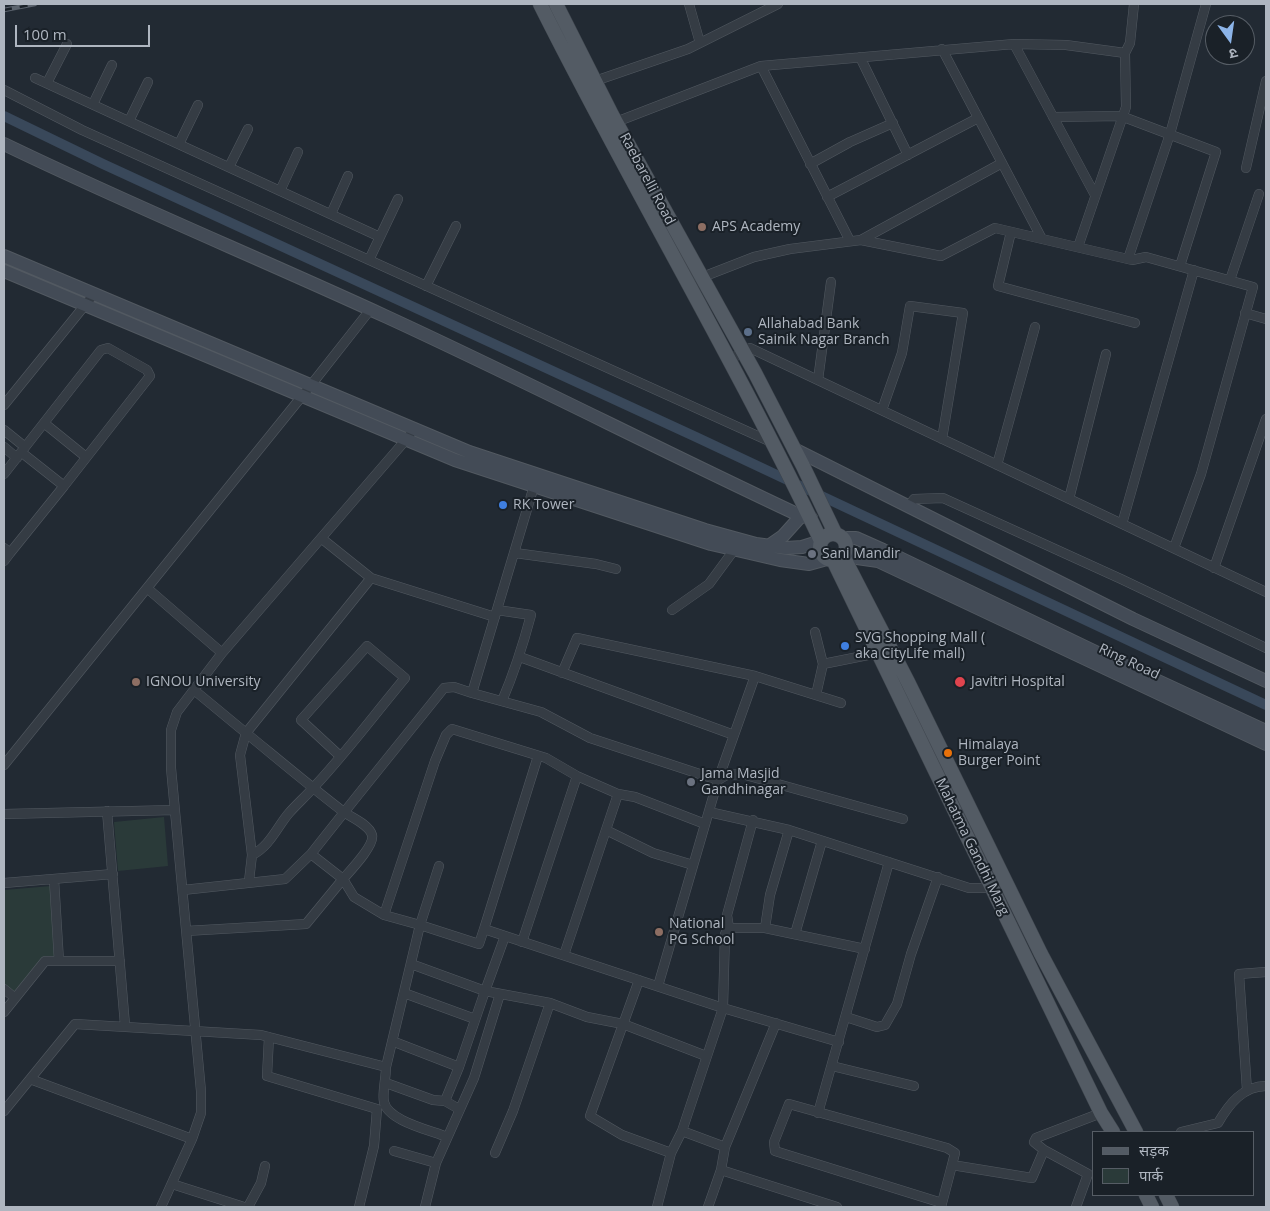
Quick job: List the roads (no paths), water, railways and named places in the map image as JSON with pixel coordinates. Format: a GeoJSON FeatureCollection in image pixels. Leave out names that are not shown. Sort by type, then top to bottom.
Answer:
{"type":"FeatureCollection","features":[{"type":"Feature","properties":{"kind":"main road"},"geometry":{"type":"LineString","coordinates":[[540,4],[595,114],[730,360],[802,500],[806,517],[822,541]]}},
{"type":"Feature","properties":{"kind":"main road","name":"Raebarelli Road"},"geometry":{"type":"LineString","coordinates":[[556,4],[616,122],[812,482],[820,504],[840,536]]}},
{"type":"Feature","properties":{"kind":"main road"},"geometry":{"type":"LineString","coordinates":[[834,558],[847,548],[840,536],[829,534],[822,541],[820,551],[834,558],[908,682],[1041,954],[1135,1131]]}},
{"type":"Feature","properties":{"kind":"main road","name":"Mahatma Gandhi Marg"},"geometry":{"type":"LineString","coordinates":[[834,558],[878,653],[1111,1131]]}},
{"type":"Feature","properties":{"kind":"street"},"geometry":{"type":"LineString","coordinates":[[689,4],[700,43]]}},
{"type":"Feature","properties":{"kind":"street"},"geometry":{"type":"LineString","coordinates":[[595,82],[700,43],[778,4]]}},
{"type":"Feature","properties":{"kind":"street"},"geometry":{"type":"LineString","coordinates":[[1078,247],[1126,107],[1125,53],[1130,43],[1134,4]]}},
{"type":"Feature","properties":{"kind":"street"},"geometry":{"type":"LineString","coordinates":[[1128,259],[1170,134],[1206,4]]}},
{"type":"Feature","properties":{"kind":"street"},"geometry":{"type":"LineString","coordinates":[[48,84],[67,44]]}},
{"type":"Feature","properties":{"kind":"street"},"geometry":{"type":"LineString","coordinates":[[616,122],[761,66],[1014,44],[1066,44],[1125,53]]}},
{"type":"Feature","properties":{"kind":"street"},"geometry":{"type":"LineString","coordinates":[[1014,44],[1095,195]]}},
{"type":"Feature","properties":{"kind":"street"},"geometry":{"type":"LineString","coordinates":[[942,49],[1042,239]]}},
{"type":"Feature","properties":{"kind":"street"},"geometry":{"type":"LineString","coordinates":[[860,57],[908,155]]}},
{"type":"Feature","properties":{"kind":"street"},"geometry":{"type":"LineString","coordinates":[[93,104],[112,65]]}},
{"type":"Feature","properties":{"kind":"street"},"geometry":{"type":"LineString","coordinates":[[761,66],[850,241]]}},
{"type":"Feature","properties":{"kind":"street"},"geometry":{"type":"LineString","coordinates":[[35,78],[380,237]]}},
{"type":"Feature","properties":{"kind":"street"},"geometry":{"type":"LineString","coordinates":[[1246,168],[1266,81]]}},
{"type":"Feature","properties":{"kind":"street"},"geometry":{"type":"LineString","coordinates":[[129,121],[148,82]]}},
{"type":"Feature","properties":{"kind":"street"},"geometry":{"type":"LineString","coordinates":[[4,90],[82,130],[772,443]]}},
{"type":"Feature","properties":{"kind":"street"},"geometry":{"type":"LineString","coordinates":[[179,144],[198,105]]}},
{"type":"Feature","properties":{"kind":"street"},"geometry":{"type":"LineString","coordinates":[[1053,117],[1122,116],[1216,152],[1180,266]]}},
{"type":"Feature","properties":{"kind":"street"},"geometry":{"type":"LineString","coordinates":[[828,197],[978,118]]}},
{"type":"Feature","properties":{"kind":"street"},"geometry":{"type":"LineString","coordinates":[[810,164],[850,142],[893,123]]}},
{"type":"Feature","properties":{"kind":"street"},"geometry":{"type":"LineString","coordinates":[[229,167],[248,129]]}},
{"type":"Feature","properties":{"kind":"street"},"geometry":{"type":"LineString","coordinates":[[4,144],[101,191],[370,310],[806,517],[770,546]]}},
{"type":"Feature","properties":{"kind":"street"},"geometry":{"type":"LineString","coordinates":[[280,191],[298,152]]}},
{"type":"Feature","properties":{"kind":"street"},"geometry":{"type":"LineString","coordinates":[[861,240],[1002,162]]}},
{"type":"Feature","properties":{"kind":"street"},"geometry":{"type":"LineString","coordinates":[[331,214],[348,176]]}},
{"type":"Feature","properties":{"kind":"street"},"geometry":{"type":"LineString","coordinates":[[1230,280],[1259,194]]}},
{"type":"Feature","properties":{"kind":"street"},"geometry":{"type":"LineString","coordinates":[[369,260],[398,199]]}},
{"type":"Feature","properties":{"kind":"street"},"geometry":{"type":"LineString","coordinates":[[426,286],[456,226]]}},
{"type":"Feature","properties":{"kind":"street"},"geometry":{"type":"LineString","coordinates":[[700,278],[754,257],[790,249],[850,241],[861,240],[942,256],[995,228],[1128,259],[1146,257],[1252,287],[1201,474],[1174,548]]}},
{"type":"Feature","properties":{"kind":"street"},"geometry":{"type":"LineString","coordinates":[[1011,232],[998,286],[1135,323]]}},
{"type":"Feature","properties":{"kind":"street"},"geometry":{"type":"LineString","coordinates":[[4,256],[469,452],[706,530],[770,546],[802,547],[822,541]]}},
{"type":"Feature","properties":{"kind":"street"},"geometry":{"type":"LineString","coordinates":[[1122,524],[1194,270]]}},
{"type":"Feature","properties":{"kind":"street","name":"Ring Road"},"geometry":{"type":"LineString","coordinates":[[4,271],[455,460],[734,550],[808,564],[834,558],[878,561],[1266,744]]}},
{"type":"Feature","properties":{"kind":"street"},"geometry":{"type":"LineString","coordinates":[[818,380],[831,282]]}},
{"type":"Feature","properties":{"kind":"street"},"geometry":{"type":"LineString","coordinates":[[5,401],[94,294]]}},
{"type":"Feature","properties":{"kind":"street"},"geometry":{"type":"LineString","coordinates":[[882,410],[902,353],[910,306],[962,313],[942,439]]}},
{"type":"Feature","properties":{"kind":"street"},"geometry":{"type":"LineString","coordinates":[[4,765],[370,310]]}},
{"type":"Feature","properties":{"kind":"street"},"geometry":{"type":"LineString","coordinates":[[1245,313],[1266,318]]}},
{"type":"Feature","properties":{"kind":"street"},"geometry":{"type":"LineString","coordinates":[[997,465],[1035,327]]}},
{"type":"Feature","properties":{"kind":"street"},"geometry":{"type":"LineString","coordinates":[[4,474],[103,348],[147,370],[150,376],[64,486],[6,554]]}},
{"type":"Feature","properties":{"kind":"street"},"geometry":{"type":"LineString","coordinates":[[730,360],[750,348],[1266,592]]}},
{"type":"Feature","properties":{"kind":"street"},"geometry":{"type":"LineString","coordinates":[[1069,498],[1106,354]]}},
{"type":"Feature","properties":{"kind":"street"},"geometry":{"type":"LineString","coordinates":[[1214,568],[1266,419]]}},
{"type":"Feature","properties":{"kind":"street"},"geometry":{"type":"LineString","coordinates":[[44,423],[86,457]]}},
{"type":"Feature","properties":{"kind":"street"},"geometry":{"type":"LineString","coordinates":[[4,430],[21,452],[64,486]]}},
{"type":"Feature","properties":{"kind":"street"},"geometry":{"type":"LineString","coordinates":[[161,1207],[192,1139],[201,1113],[196,1032],[171,768],[171,730],[177,712],[222,653],[415,430]]}},
{"type":"Feature","properties":{"kind":"street"},"geometry":{"type":"LineString","coordinates":[[4,447],[21,452]]}},
{"type":"Feature","properties":{"kind":"street"},"geometry":{"type":"LineString","coordinates":[[794,449],[1133,619],[1266,681]]}},
{"type":"Feature","properties":{"kind":"street"},"geometry":{"type":"LineString","coordinates":[[472,693],[534,486]]}},
{"type":"Feature","properties":{"kind":"street"},"geometry":{"type":"LineString","coordinates":[[908,507],[914,499],[942,498],[1121,578],[1266,648]]}},
{"type":"Feature","properties":{"kind":"street"},"geometry":{"type":"LineString","coordinates":[[840,536],[856,538],[883,550],[1080,645],[1266,731]]}},
{"type":"Feature","properties":{"kind":"street"},"geometry":{"type":"LineString","coordinates":[[321,538],[371,578],[496,613],[531,615],[520,657],[515,664],[502,701]]}},
{"type":"Feature","properties":{"kind":"street"},"geometry":{"type":"LineString","coordinates":[[672,610],[709,584],[734,550]]}},
{"type":"Feature","properties":{"kind":"street"},"geometry":{"type":"LineString","coordinates":[[515,553],[596,564],[616,569]]}},
{"type":"Feature","properties":{"kind":"street"},"geometry":{"type":"LineString","coordinates":[[249,881],[252,855],[240,755],[246,733],[371,578]]}},
{"type":"Feature","properties":{"kind":"street"},"geometry":{"type":"LineString","coordinates":[[147,588],[222,653]]}},
{"type":"Feature","properties":{"kind":"street"},"geometry":{"type":"LineString","coordinates":[[814,632],[823,664],[816,695]]}},
{"type":"Feature","properties":{"kind":"street"},"geometry":{"type":"LineString","coordinates":[[562,673],[577,638],[755,676],[841,703]]}},
{"type":"Feature","properties":{"kind":"street"},"geometry":{"type":"LineString","coordinates":[[252,855],[260,851],[288,814],[314,788],[404,678],[367,646],[301,720],[340,756]]}},
{"type":"Feature","properties":{"kind":"street"},"geometry":{"type":"LineString","coordinates":[[823,664],[878,653]]}},
{"type":"Feature","properties":{"kind":"street"},"geometry":{"type":"LineString","coordinates":[[520,657],[734,735]]}},
{"type":"Feature","properties":{"kind":"street"},"geometry":{"type":"LineString","coordinates":[[658,986],[718,780],[755,676]]}},
{"type":"Feature","properties":{"kind":"street"},"geometry":{"type":"LineString","coordinates":[[183,890],[285,878],[311,854],[444,688],[454,686],[472,693],[541,712],[590,738],[718,780],[727,775],[742,774],[903,820]]}},
{"type":"Feature","properties":{"kind":"street"},"geometry":{"type":"LineString","coordinates":[[186,930],[306,924],[360,858],[372,837],[367,828],[344,812],[194,690]]}},
{"type":"Feature","properties":{"kind":"street"},"geometry":{"type":"LineString","coordinates":[[384,915],[434,760],[446,735],[452,729],[538,756],[561,765],[577,776],[618,794],[635,796],[705,824]]}},
{"type":"Feature","properties":{"kind":"street"},"geometry":{"type":"LineString","coordinates":[[311,854],[343,879],[354,897],[384,915],[478,944],[538,756]]}},
{"type":"Feature","properties":{"kind":"street"},"geometry":{"type":"LineString","coordinates":[[522,942],[577,776]]}},
{"type":"Feature","properties":{"kind":"street"},"geometry":{"type":"LineString","coordinates":[[564,955],[618,794]]}},
{"type":"Feature","properties":{"kind":"street"},"geometry":{"type":"LineString","coordinates":[[4,814],[175,810]]}},
{"type":"Feature","properties":{"kind":"street"},"geometry":{"type":"LineString","coordinates":[[108,811],[125,1025]]}},
{"type":"Feature","properties":{"kind":"street"},"geometry":{"type":"LineString","coordinates":[[709,812],[753,820],[789,830],[969,888],[992,888]]}},
{"type":"Feature","properties":{"kind":"street"},"geometry":{"type":"LineString","coordinates":[[657,1207],[671,1153],[682,1130],[723,1008],[726,934],[729,928],[727,916],[753,820]]}},
{"type":"Feature","properties":{"kind":"street"},"geometry":{"type":"LineString","coordinates":[[606,830],[653,853],[693,865]]}},
{"type":"Feature","properties":{"kind":"street"},"geometry":{"type":"LineString","coordinates":[[765,928],[770,895],[789,830]]}},
{"type":"Feature","properties":{"kind":"street"},"geometry":{"type":"LineString","coordinates":[[795,934],[822,841]]}},
{"type":"Feature","properties":{"kind":"street"},"geometry":{"type":"LineString","coordinates":[[818,1113],[889,862]]}},
{"type":"Feature","properties":{"kind":"street"},"geometry":{"type":"LineString","coordinates":[[439,866],[420,925],[386,1067],[386,1083],[383,1096],[386,1110],[396,1118],[447,1137]]}},
{"type":"Feature","properties":{"kind":"street"},"geometry":{"type":"LineString","coordinates":[[4,883],[113,874]]}},
{"type":"Feature","properties":{"kind":"street"},"geometry":{"type":"LineString","coordinates":[[846,1017],[877,1027],[886,1025],[897,1004],[911,954],[938,877]]}},
{"type":"Feature","properties":{"kind":"street"},"geometry":{"type":"LineString","coordinates":[[54,879],[59,961]]}},
{"type":"Feature","properties":{"kind":"street"},"geometry":{"type":"LineString","coordinates":[[729,928],[765,928],[768,931],[795,934],[865,950]]}},
{"type":"Feature","properties":{"kind":"street"},"geometry":{"type":"LineString","coordinates":[[484,929],[723,1008],[838,1042]]}},
{"type":"Feature","properties":{"kind":"street"},"geometry":{"type":"LineString","coordinates":[[445,1101],[459,1067],[474,1019],[505,936]]}},
{"type":"Feature","properties":{"kind":"street"},"geometry":{"type":"LineString","coordinates":[[4,1012],[45,961],[120,961]]}},
{"type":"Feature","properties":{"kind":"street"},"geometry":{"type":"LineString","coordinates":[[411,964],[485,991],[550,1004],[587,1017],[623,1024],[706,1056]]}},
{"type":"Feature","properties":{"kind":"street"},"geometry":{"type":"LineString","coordinates":[[1247,1090],[1239,974],[1266,972]]}},
{"type":"Feature","properties":{"kind":"street"},"geometry":{"type":"LineString","coordinates":[[639,980],[590,1116],[622,1135],[671,1153]]}},
{"type":"Feature","properties":{"kind":"street"},"geometry":{"type":"LineString","coordinates":[[4,989],[15,998]]}},
{"type":"Feature","properties":{"kind":"street"},"geometry":{"type":"LineString","coordinates":[[404,993],[474,1019]]}},
{"type":"Feature","properties":{"kind":"street"},"geometry":{"type":"LineString","coordinates":[[425,1207],[436,1163],[474,1078],[500,994]]}},
{"type":"Feature","properties":{"kind":"street"},"geometry":{"type":"LineString","coordinates":[[494,1153],[513,1111],[513,1104],[550,1004]]}},
{"type":"Feature","properties":{"kind":"street"},"geometry":{"type":"LineString","coordinates":[[708,1207],[721,1170],[725,1147],[776,1023]]}},
{"type":"Feature","properties":{"kind":"street"},"geometry":{"type":"LineString","coordinates":[[4,1111],[76,1024],[125,1025],[269,1037],[386,1067]]}},
{"type":"Feature","properties":{"kind":"street"},"geometry":{"type":"LineString","coordinates":[[269,1037],[267,1076],[377,1109],[374,1146],[359,1207]]}},
{"type":"Feature","properties":{"kind":"street"},"geometry":{"type":"LineString","coordinates":[[392,1041],[459,1067]]}},
{"type":"Feature","properties":{"kind":"street"},"geometry":{"type":"LineString","coordinates":[[832,1066],[914,1086]]}},
{"type":"Feature","properties":{"kind":"street"},"geometry":{"type":"LineString","coordinates":[[30,1079],[192,1139]]}},
{"type":"Feature","properties":{"kind":"street"},"geometry":{"type":"LineString","coordinates":[[386,1083],[433,1100],[445,1101],[459,1109]]}},
{"type":"Feature","properties":{"kind":"street"},"geometry":{"type":"LineString","coordinates":[[1185,1131],[1218,1122],[1229,1102],[1247,1090],[1266,1086]]}},
{"type":"Feature","properties":{"kind":"street"},"geometry":{"type":"LineString","coordinates":[[789,1104],[947,1148],[955,1153],[952,1165],[941,1205],[775,1151],[774,1142],[789,1104]]}},
{"type":"Feature","properties":{"kind":"street"},"geometry":{"type":"LineString","coordinates":[[1076,1207],[1091,1173],[1035,1145],[1036,1138],[1101,1113]]}},
{"type":"Feature","properties":{"kind":"street"},"geometry":{"type":"LineString","coordinates":[[682,1130],[725,1147]]}},
{"type":"Feature","properties":{"kind":"street"},"geometry":{"type":"LineString","coordinates":[[952,1165],[1032,1178],[1044,1150]]}},
{"type":"Feature","properties":{"kind":"street"},"geometry":{"type":"LineString","coordinates":[[394,1151],[436,1163]]}},
{"type":"Feature","properties":{"kind":"street"},"geometry":{"type":"LineString","coordinates":[[172,1184],[246,1207],[261,1183],[265,1166]]}},
{"type":"Feature","properties":{"kind":"street"},"geometry":{"type":"LineString","coordinates":[[721,1170],[838,1207]]}},
{"type":"Feature","properties":{"kind":"waterway"},"geometry":{"type":"LineString","coordinates":[[4,116],[103,164],[696,437],[1266,705]]}},
{"type":"Feature","properties":{"kind":"railway"},"geometry":{"type":"LineString","coordinates":[[4,10],[35,4]]}},
{"type":"Feature","properties":{"kind":"place","name":"APS Academy"},"geometry":{"type":"Point","coordinates":[702,227]}},
{"type":"Feature","properties":{"kind":"place","name":"Allahabad Bank Sainik Nagar Branch"},"geometry":{"type":"Point","coordinates":[748,332]}},
{"type":"Feature","properties":{"kind":"place","name":"RK Tower"},"geometry":{"type":"Point","coordinates":[503,505]}},
{"type":"Feature","properties":{"kind":"place","name":"Sani Mandir"},"geometry":{"type":"Point","coordinates":[812,554]}},
{"type":"Feature","properties":{"kind":"place","name":"SVG Shopping Mall ( aka CityLife mall)"},"geometry":{"type":"Point","coordinates":[845,646]}},
{"type":"Feature","properties":{"kind":"place","name":"IGNOU University"},"geometry":{"type":"Point","coordinates":[136,682]}},
{"type":"Feature","properties":{"kind":"place","name":"Javitri Hospital"},"geometry":{"type":"Point","coordinates":[960,682]}},
{"type":"Feature","properties":{"kind":"place","name":"Himalaya Burger Point"},"geometry":{"type":"Point","coordinates":[948,753]}},
{"type":"Feature","properties":{"kind":"place","name":"Jama Masjid Gandhinagar"},"geometry":{"type":"Point","coordinates":[691,782]}},
{"type":"Feature","properties":{"kind":"place","name":"National PG School"},"geometry":{"type":"Point","coordinates":[659,932]}}]}
